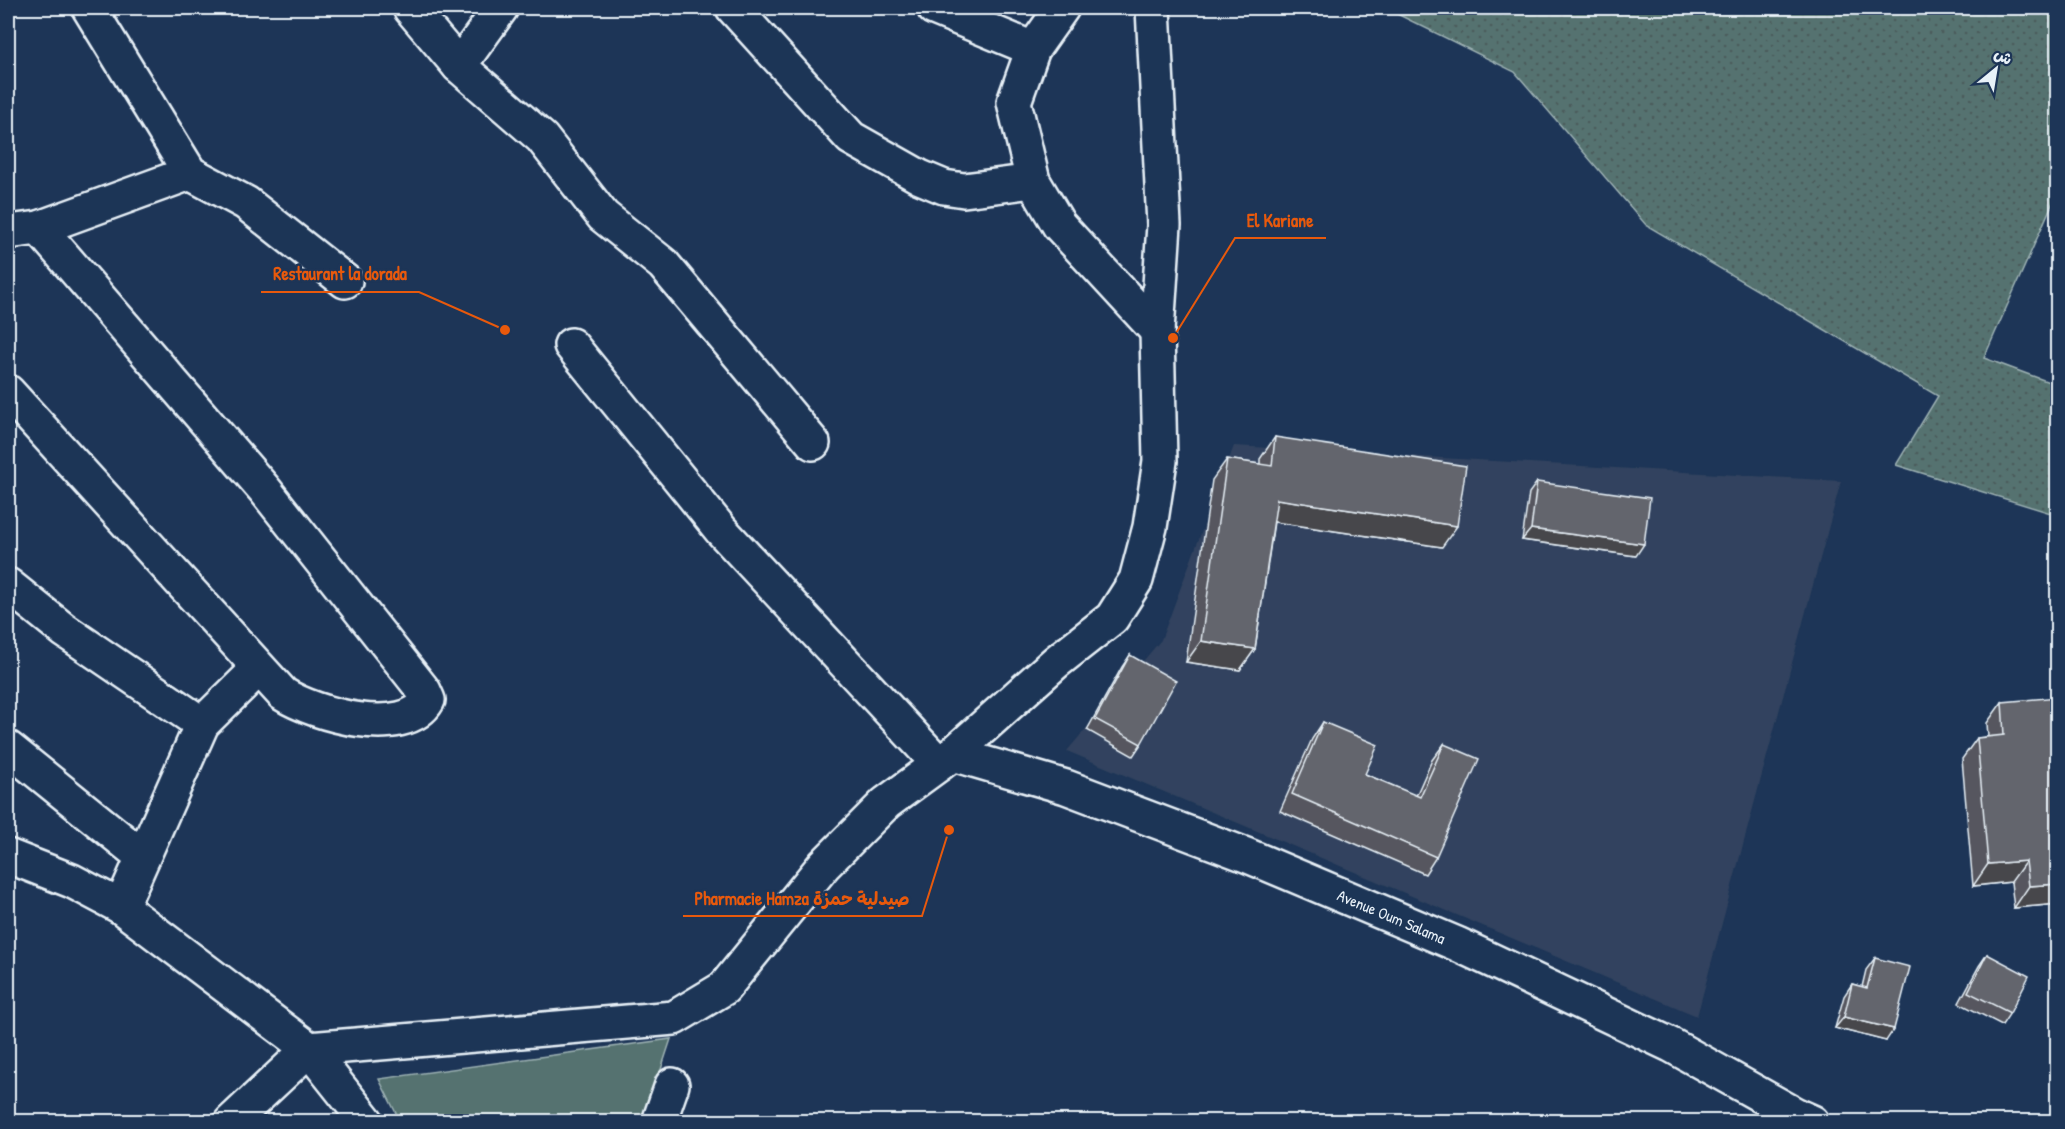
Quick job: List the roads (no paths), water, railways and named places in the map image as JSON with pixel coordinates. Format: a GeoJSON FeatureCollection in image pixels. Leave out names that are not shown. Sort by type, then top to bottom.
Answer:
{"type":"FeatureCollection","features":[{"type":"Feature","properties":{"kind":"street"},"geometry":{"type":"LineString","coordinates":[[89,8],[190,173],[246,203],[345,281]]}},
{"type":"Feature","properties":{"kind":"street"},"geometry":{"type":"LineString","coordinates":[[410,8],[459,66],[542,138],[603,216],[663,264],[813,443]]}},
{"type":"Feature","properties":{"kind":"street"},"geometry":{"type":"LineString","coordinates":[[459,66],[501,8]]}},
{"type":"Feature","properties":{"kind":"street"},"geometry":{"type":"LineString","coordinates":[[733,8],[851,138],[920,177],[944,187],[964,190],[1033,181]]}},
{"type":"Feature","properties":{"kind":"street"},"geometry":{"type":"LineString","coordinates":[[934,8],[1033,49]]}},
{"type":"Feature","properties":{"kind":"street"},"geometry":{"type":"LineString","coordinates":[[1062,8],[1033,49],[1014,102],[1033,181],[1059,225],[1157,331]]}},
{"type":"Feature","properties":{"kind":"street"},"geometry":{"type":"LineString","coordinates":[[231,1122],[309,1049],[674,1018],[724,988],[824,865],[886,803],[946,759],[1056,662],[1112,618],[1136,580],[1150,527],[1160,461],[1157,331],[1164,225],[1153,8]]}},
{"type":"Feature","properties":{"kind":"street"},"geometry":{"type":"LineString","coordinates":[[8,392],[283,694],[301,705],[326,714],[389,722],[423,708],[428,700],[265,490],[16,231],[190,173]]}},
{"type":"Feature","properties":{"kind":"street"},"geometry":{"type":"LineString","coordinates":[[571,345],[721,530],[946,759]]}},
{"type":"Feature","properties":{"kind":"street"},"geometry":{"type":"LineString","coordinates":[[8,585],[64,630],[202,724]]}},
{"type":"Feature","properties":{"kind":"street"},"geometry":{"type":"LineString","coordinates":[[121,907],[202,724],[258,669]]}},
{"type":"Feature","properties":{"kind":"street"},"geometry":{"type":"LineString","coordinates":[[8,748],[142,857]]}},
{"type":"Feature","properties":{"kind":"street","name":"Avenue Oum Salama"},"geometry":{"type":"LineString","coordinates":[[946,759],[1066,787],[1246,855],[1446,940],[1671,1045],[1812,1122]]}},
{"type":"Feature","properties":{"kind":"street"},"geometry":{"type":"LineString","coordinates":[[8,856],[72,881],[121,907],[309,1049],[367,1122]]}},
{"type":"Feature","properties":{"kind":"street"},"geometry":{"type":"LineString","coordinates":[[659,1122],[672,1085]]}},
{"type":"Feature","properties":{"kind":"place","name":"Restaurant la dorada"},"geometry":{"type":"Point","coordinates":[505,330]}},
{"type":"Feature","properties":{"kind":"place","name":"El Kariane"},"geometry":{"type":"Point","coordinates":[1173,338]}},
{"type":"Feature","properties":{"kind":"place","name":"Pharmacie Hamza صيدلية حمزة"},"geometry":{"type":"Point","coordinates":[949,830]}}]}
